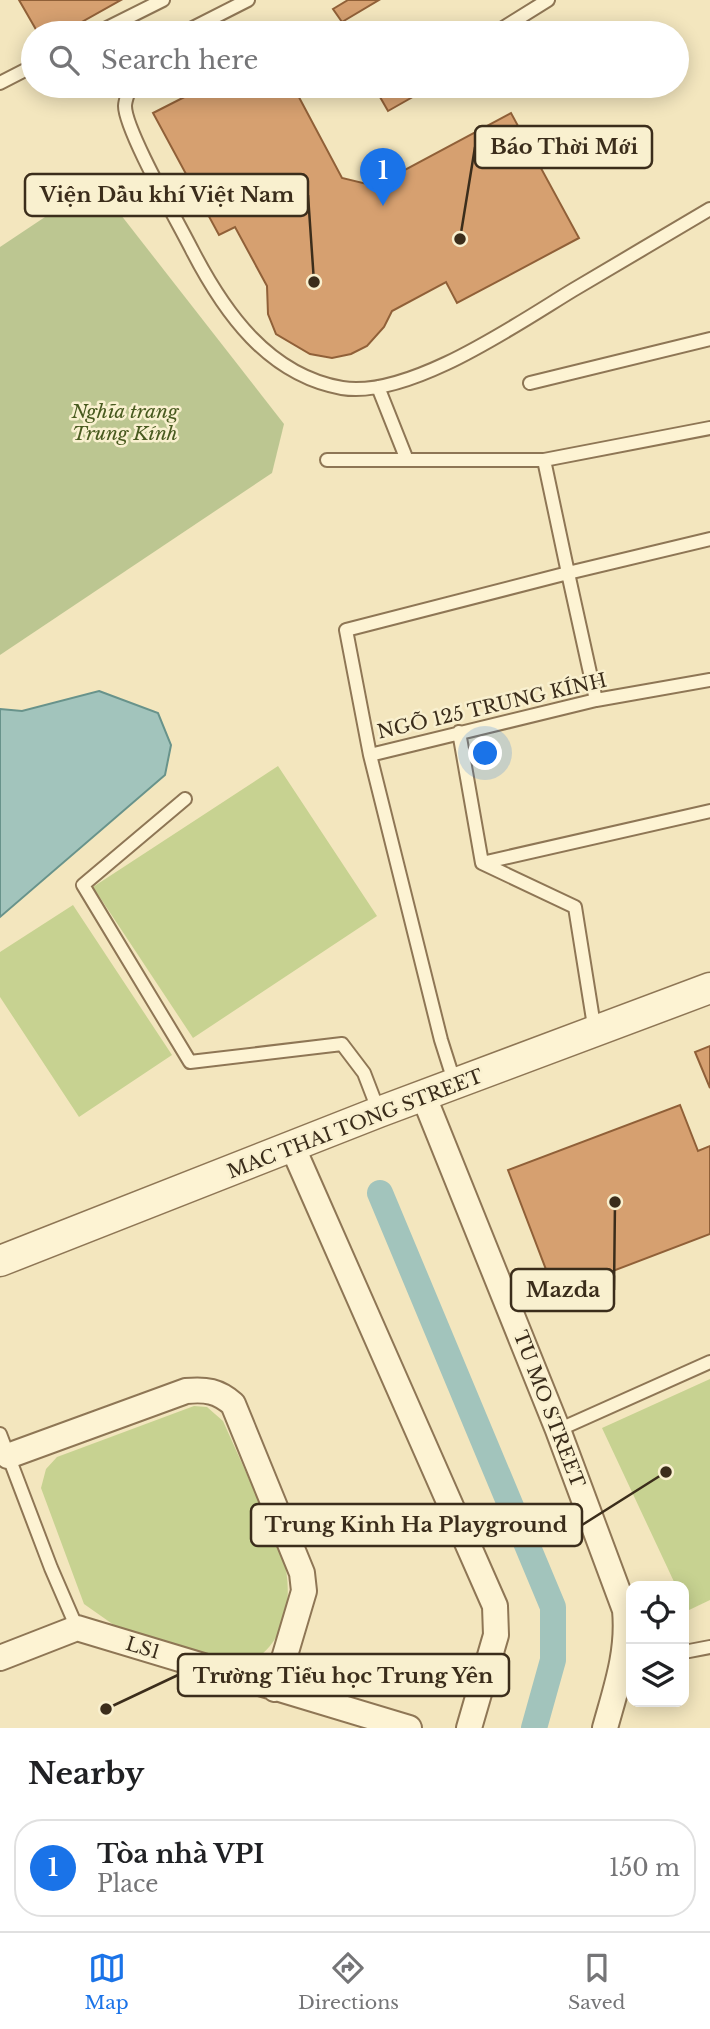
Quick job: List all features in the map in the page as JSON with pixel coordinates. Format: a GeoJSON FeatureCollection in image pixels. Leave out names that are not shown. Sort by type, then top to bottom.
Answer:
{"type":"FeatureCollection","features":[{"type":"Feature","properties":{"kind":"street","name":"MAC THAI TONG STREET"},"geometry":{"type":"LineString","coordinates":[[0,1261],[379,1112],[710,988]]}},
{"type":"Feature","properties":{"kind":"street","name":"TU MO STREET"},"geometry":{"type":"LineString","coordinates":[[424,1097],[558,1430],[625,1609],[628,1644]]}},
{"type":"Feature","properties":{"kind":"street"},"geometry":{"type":"LineString","coordinates":[[293,1148],[495,1606],[496,1635],[469,1728]]}},
{"type":"Feature","properties":{"kind":"street"},"geometry":{"type":"LineString","coordinates":[[4,1445],[186,1391],[205,1389],[222,1395],[233,1404],[302,1573],[304,1591],[275,1689]]}},
{"type":"Feature","properties":{"kind":"street"},"geometry":{"type":"LineString","coordinates":[[0,1658],[77,1628]]}},
{"type":"Feature","properties":{"kind":"street","name":"LS1"},"geometry":{"type":"LineString","coordinates":[[77,1628],[409,1728]]}},
{"type":"Feature","properties":{"kind":"street","name":"TU MO STREET"},"geometry":{"type":"LineString","coordinates":[[605,1728],[626,1667]]}},
{"type":"Feature","properties":{"kind":"lane"},"geometry":{"type":"LineString","coordinates":[[121,21],[163,0]]}},
{"type":"Feature","properties":{"kind":"lane"},"geometry":{"type":"LineString","coordinates":[[207,21],[248,0]]}},
{"type":"Feature","properties":{"kind":"lane"},"geometry":{"type":"LineString","coordinates":[[514,21],[548,0]]}},
{"type":"Feature","properties":{"kind":"lane"},"geometry":{"type":"LineString","coordinates":[[0,83],[21,72]]}},
{"type":"Feature","properties":{"kind":"lane"},"geometry":{"type":"LineString","coordinates":[[127,98],[125,108],[136,140],[195,255],[239,327],[266,354],[302,374],[343,388],[378,387],[442,365],[492,339],[710,209]]}},
{"type":"Feature","properties":{"kind":"lane"},"geometry":{"type":"LineString","coordinates":[[530,383],[710,340]]}},
{"type":"Feature","properties":{"kind":"lane"},"geometry":{"type":"LineString","coordinates":[[378,387],[407,460]]}},
{"type":"Feature","properties":{"kind":"lane"},"geometry":{"type":"LineString","coordinates":[[327,460],[544,460],[710,428]]}},
{"type":"Feature","properties":{"kind":"lane"},"geometry":{"type":"LineString","coordinates":[[544,460],[596,700]]}},
{"type":"Feature","properties":{"kind":"lane"},"geometry":{"type":"LineString","coordinates":[[370,755],[346,630],[710,539]]}},
{"type":"Feature","properties":{"kind":"lane","name":"NGÕ 125 TRUNG KÍNH"},"geometry":{"type":"LineString","coordinates":[[455,1084],[441,1040],[370,755],[596,700],[710,680]]}},
{"type":"Feature","properties":{"kind":"lane"},"geometry":{"type":"LineString","coordinates":[[459,732],[482,863]]}},
{"type":"Feature","properties":{"kind":"lane"},"geometry":{"type":"LineString","coordinates":[[185,799],[83,885],[190,1062],[342,1044],[364,1073],[379,1112]]}},
{"type":"Feature","properties":{"kind":"lane"},"geometry":{"type":"LineString","coordinates":[[482,863],[710,811]]}},
{"type":"Feature","properties":{"kind":"lane"},"geometry":{"type":"LineString","coordinates":[[482,863],[575,906],[596,1032]]}},
{"type":"Feature","properties":{"kind":"lane"},"geometry":{"type":"LineString","coordinates":[[558,1430],[710,1362]]}},
{"type":"Feature","properties":{"kind":"lane"},"geometry":{"type":"LineString","coordinates":[[4,1445],[77,1628]]}},
{"type":"Feature","properties":{"kind":"lane"},"geometry":{"type":"LineString","coordinates":[[689,1651],[710,1647]]}},
{"type":"Feature","properties":{"kind":"green space","name":"Nghĩa trang Trung Kính"},"geometry":{"type":"Polygon","coordinates":[[[96,183],[284,424],[272,473],[0,655],[0,247],[96,183]]]}},
{"type":"Feature","properties":{"kind":"green space"},"geometry":{"type":"Polygon","coordinates":[[[278,766],[377,916],[193,1038],[93,887],[278,766]]]}},
{"type":"Feature","properties":{"kind":"green space"},"geometry":{"type":"Polygon","coordinates":[[[73,905],[172,1055],[79,1117],[0,997],[0,952],[73,905]]]}},
{"type":"Feature","properties":{"kind":"green space"},"geometry":{"type":"Polygon","coordinates":[[[710,1379],[710,1600],[689,1610],[689,1581],[674,1581],[602,1428],[710,1379]]]}},
{"type":"Feature","properties":{"kind":"green space"},"geometry":{"type":"Polygon","coordinates":[[[194,1406],[207,1407],[223,1421],[283,1555],[288,1588],[284,1618],[271,1645],[245,1666],[121,1630],[84,1604],[41,1488],[46,1469],[57,1457],[194,1406]]]}},
{"type":"Feature","properties":{"kind":"water"},"geometry":{"type":"Polygon","coordinates":[[[99,691],[158,713],[171,745],[165,775],[0,917],[0,709],[22,711],[99,691]]]}},
{"type":"Feature","properties":{"kind":"building"},"geometry":{"type":"Polygon","coordinates":[[[19,0],[121,0],[83,21],[31,21],[19,0]]]}},
{"type":"Feature","properties":{"kind":"building"},"geometry":{"type":"Polygon","coordinates":[[[348,0],[379,0],[344,21],[333,9],[348,0]]]}},
{"type":"Feature","properties":{"kind":"building"},"geometry":{"type":"Polygon","coordinates":[[[182,98],[299,98],[342,178],[375,186],[511,113],[579,238],[457,303],[446,282],[392,311],[384,327],[367,346],[351,354],[332,358],[310,354],[276,334],[268,314],[267,286],[235,227],[219,235],[153,113],[182,98]]]}},
{"type":"Feature","properties":{"kind":"building"},"geometry":{"type":"Polygon","coordinates":[[[381,98],[411,98],[388,111],[381,98]]]}},
{"type":"Feature","properties":{"kind":"building"},"geometry":{"type":"Polygon","coordinates":[[[710,1046],[710,1088],[695,1052],[710,1046]]]}},
{"type":"Feature","properties":{"kind":"building"},"geometry":{"type":"Polygon","coordinates":[[[680,1105],[698,1151],[710,1146],[710,1234],[555,1293],[508,1170],[680,1105]]]}},
{"type":"Feature","properties":{"kind":"waterway"},"geometry":{"type":"LineString","coordinates":[[380,1193],[553,1607],[553,1660],[534,1728]]}},
{"type":"Feature","properties":{"kind":"place","name":"Tòa nhà VPI"},"geometry":{"type":"Point","coordinates":[383,206]}},
{"type":"Feature","properties":{"kind":"place","name":"Báo Thời Mới"},"geometry":{"type":"Point","coordinates":[460,239]}},
{"type":"Feature","properties":{"kind":"place","name":"Viện Dầu khí Việt Nam"},"geometry":{"type":"Point","coordinates":[314,282]}},
{"type":"Feature","properties":{"kind":"place","name":"Mazda"},"geometry":{"type":"Point","coordinates":[615,1202]}},
{"type":"Feature","properties":{"kind":"place","name":"Trung Kinh Ha Playground"},"geometry":{"type":"Point","coordinates":[666,1472]}},
{"type":"Feature","properties":{"kind":"place","name":"Trường Tiểu học Trung Yên"},"geometry":{"type":"Point","coordinates":[106,1709]}}]}
